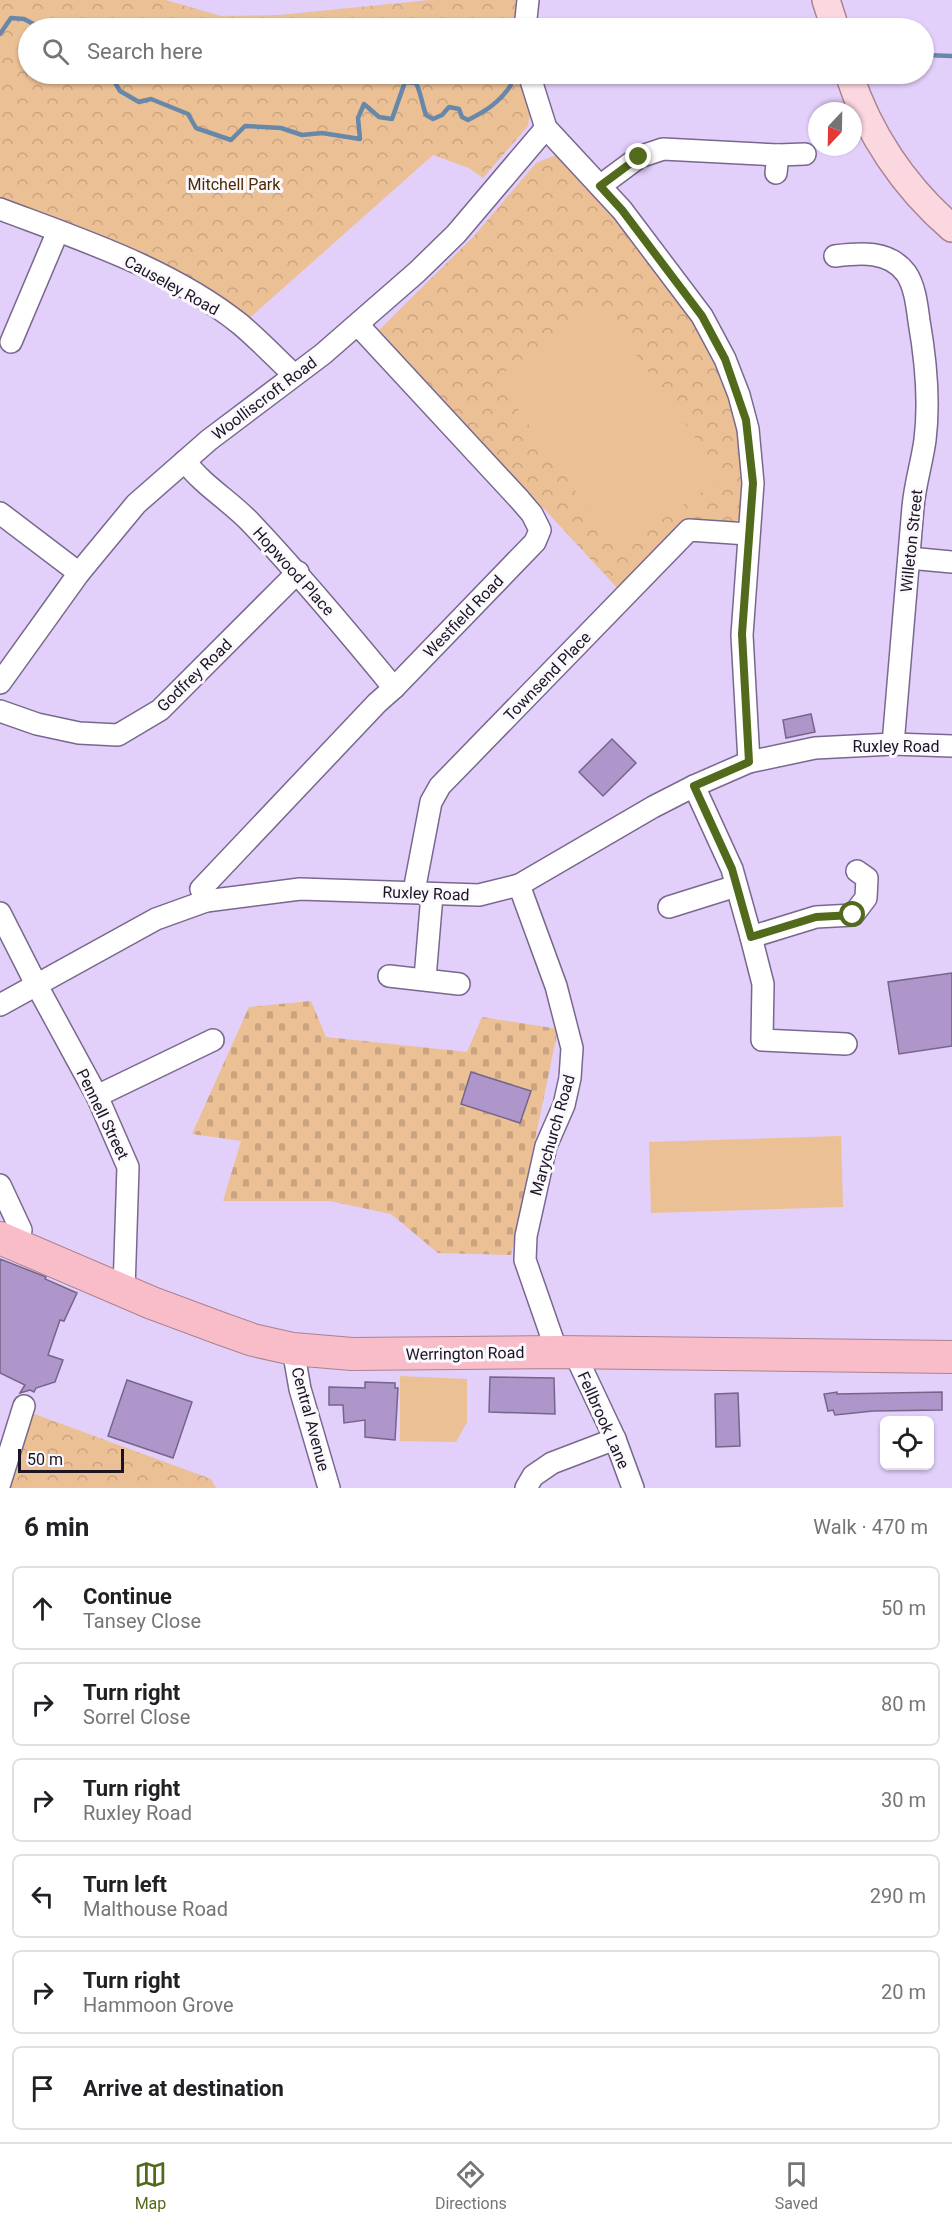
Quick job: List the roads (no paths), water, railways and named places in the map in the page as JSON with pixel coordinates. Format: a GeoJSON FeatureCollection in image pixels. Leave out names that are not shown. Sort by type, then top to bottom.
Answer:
{"type":"FeatureCollection","features":[{"type":"Feature","properties":{"kind":"highway","name":"Werrington Road"},"geometry":{"type":"LineString","coordinates":[[8,1242],[232,1333],[293,1349],[352,1354],[565,1352],[952,1357]]}},
{"type":"Feature","properties":{"kind":"main road"},"geometry":{"type":"LineString","coordinates":[[826,0],[832,18]]}},
{"type":"Feature","properties":{"kind":"main road"},"geometry":{"type":"LineString","coordinates":[[853,84],[865,116],[894,165],[952,228]]}},
{"type":"Feature","properties":{"kind":"street"},"geometry":{"type":"LineString","coordinates":[[526,18],[528,0]]}},
{"type":"Feature","properties":{"kind":"street"},"geometry":{"type":"LineString","coordinates":[[532,84],[546,128],[622,210],[702,316],[725,359],[746,420],[753,483],[742,634],[749,762]]}},
{"type":"Feature","properties":{"kind":"street","name":"Woolliscroft Road"},"geometry":{"type":"LineString","coordinates":[[0,683],[78,573],[136,504],[209,440],[358,325],[456,234],[546,128]]}},
{"type":"Feature","properties":{"kind":"street"},"geometry":{"type":"LineString","coordinates":[[600,186],[639,157],[663,149],[777,164],[805,153]]}},
{"type":"Feature","properties":{"kind":"street","name":"Causeley Road"},"geometry":{"type":"LineString","coordinates":[[0,209],[143,266],[199,297],[239,324],[294,375]]}},
{"type":"Feature","properties":{"kind":"street"},"geometry":{"type":"LineString","coordinates":[[11,342],[58,231]]}},
{"type":"Feature","properties":{"kind":"street","name":"Willeton Street"},"geometry":{"type":"LineString","coordinates":[[846,251],[883,256],[908,275],[930,337],[925,439],[913,503],[893,744]]}},
{"type":"Feature","properties":{"kind":"street","name":"Westfield Road"},"geometry":{"type":"LineString","coordinates":[[206,901],[201,889],[377,703],[535,542],[540,530],[532,514],[520,500],[358,325]]}},
{"type":"Feature","properties":{"kind":"street","name":"Hopwood Place"},"geometry":{"type":"LineString","coordinates":[[185,462],[192,471],[239,510],[298,572],[394,688]]}},
{"type":"Feature","properties":{"kind":"street"},"geometry":{"type":"LineString","coordinates":[[0,513],[78,573]]}},
{"type":"Feature","properties":{"kind":"street","name":"Townsend Place"},"geometry":{"type":"LineString","coordinates":[[425,978],[423,893],[430,802],[440,786],[689,530],[748,534]]}},
{"type":"Feature","properties":{"kind":"street"},"geometry":{"type":"LineString","coordinates":[[909,558],[952,561]]}},
{"type":"Feature","properties":{"kind":"street","name":"Godfrey Road"},"geometry":{"type":"LineString","coordinates":[[0,711],[37,724],[79,734],[118,735],[160,710],[298,572]]}},
{"type":"Feature","properties":{"kind":"street","name":"Ruxley Road"},"geometry":{"type":"LineString","coordinates":[[0,1005],[156,919],[206,901],[300,889],[479,895],[519,885],[653,807],[749,762],[815,748],[893,744],[952,746]]}},
{"type":"Feature","properties":{"kind":"street"},"geometry":{"type":"LineString","coordinates":[[694,786],[721,840],[732,869],[763,984],[760,1048],[846,1044]]}},
{"type":"Feature","properties":{"kind":"street"},"geometry":{"type":"LineString","coordinates":[[751,937],[816,917],[853,915],[866,898],[867,878],[857,871]]}},
{"type":"Feature","properties":{"kind":"street","name":"Marychurch Road"},"geometry":{"type":"LineString","coordinates":[[519,885],[553,978],[572,1048],[570,1078],[564,1105],[546,1146],[525,1236],[525,1260],[565,1352]]}},
{"type":"Feature","properties":{"kind":"street"},"geometry":{"type":"LineString","coordinates":[[669,907],[736,886]]}},
{"type":"Feature","properties":{"kind":"street","name":"Pennell Street"},"geometry":{"type":"LineString","coordinates":[[0,913],[97,1096],[128,1167],[124,1290]]}},
{"type":"Feature","properties":{"kind":"street"},"geometry":{"type":"LineString","coordinates":[[389,976],[425,978],[459,984]]}},
{"type":"Feature","properties":{"kind":"street"},"geometry":{"type":"LineString","coordinates":[[97,1096],[213,1040]]}},
{"type":"Feature","properties":{"kind":"street"},"geometry":{"type":"LineString","coordinates":[[0,1185],[21,1230],[8,1242]]}},
{"type":"Feature","properties":{"kind":"street","name":"Central Avenue"},"geometry":{"type":"LineString","coordinates":[[293,1349],[300,1389],[329,1488]]}},
{"type":"Feature","properties":{"kind":"street","name":"Fellbrook Lane"},"geometry":{"type":"LineString","coordinates":[[565,1352],[615,1439],[633,1488]]}},
{"type":"Feature","properties":{"kind":"street"},"geometry":{"type":"LineString","coordinates":[[0,1483],[24,1406]]}},
{"type":"Feature","properties":{"kind":"street"},"geometry":{"type":"LineString","coordinates":[[526,1488],[533,1476],[552,1462],[615,1439]]}},
{"type":"Feature","properties":{"kind":"waterway"},"geometry":{"type":"LineString","coordinates":[[0,34],[11,18],[18,19]]}},
{"type":"Feature","properties":{"kind":"waterway"},"geometry":{"type":"LineString","coordinates":[[934,55],[952,56]]}},
{"type":"Feature","properties":{"kind":"waterway"},"geometry":{"type":"LineString","coordinates":[[116,84],[120,91],[139,102],[151,99],[188,114],[196,128],[231,140],[245,126],[281,128],[302,135],[322,133],[360,139],[358,118],[364,104],[379,117],[392,119],[404,84]]}},
{"type":"Feature","properties":{"kind":"waterway"},"geometry":{"type":"LineString","coordinates":[[416,84],[426,115],[433,119],[442,115],[449,107],[459,109],[462,117],[468,120],[492,106],[511,85]]}},
{"type":"Feature","properties":{"kind":"park label","name":"Mitchell Park"},"geometry":{"type":"Point","coordinates":[234,184]}}]}
